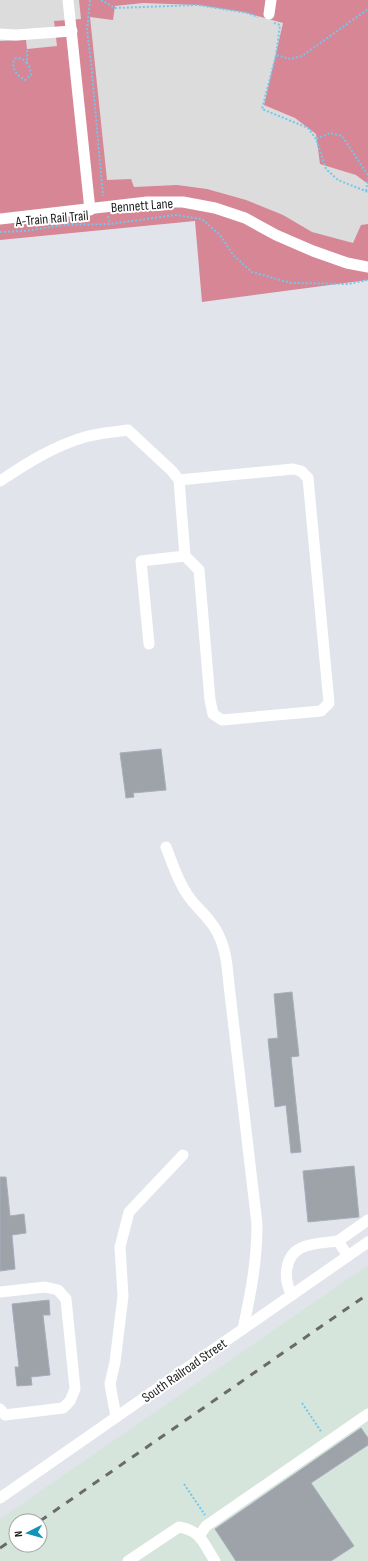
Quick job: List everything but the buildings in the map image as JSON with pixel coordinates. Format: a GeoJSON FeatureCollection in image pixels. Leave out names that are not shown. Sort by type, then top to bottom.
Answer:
{"type":"FeatureCollection","features":[{"type":"Feature","properties":{"kind":"street"},"geometry":{"type":"LineString","coordinates":[[68,0],[90,210]]}},
{"type":"Feature","properties":{"kind":"street"},"geometry":{"type":"LineString","coordinates":[[268,18],[271,0]]}},
{"type":"Feature","properties":{"kind":"street"},"geometry":{"type":"LineString","coordinates":[[0,34],[16,35],[72,31]]}},
{"type":"Feature","properties":{"kind":"street","name":"Bennett Lane"},"geometry":{"type":"LineString","coordinates":[[0,219],[90,210],[147,202],[183,202],[215,208],[245,218],[313,251],[347,263],[368,267]]}},
{"type":"Feature","properties":{"kind":"street"},"geometry":{"type":"LineString","coordinates":[[0,481],[31,460],[58,446],[85,437],[128,430],[172,471],[179,480],[185,556],[199,570],[210,700],[213,714],[222,720],[321,711],[329,703],[308,478],[301,471],[293,469],[179,480]]}},
{"type":"Feature","properties":{"kind":"street"},"geometry":{"type":"LineString","coordinates":[[149,644],[141,561],[185,556]]}},
{"type":"Feature","properties":{"kind":"street"},"geometry":{"type":"LineString","coordinates":[[166,847],[187,895],[210,921],[222,940],[227,958],[257,1224],[255,1270],[243,1329]]}},
{"type":"Feature","properties":{"kind":"street"},"geometry":{"type":"LineString","coordinates":[[116,1418],[110,1384],[115,1362],[123,1296],[120,1247],[129,1212],[183,1155]]}},
{"type":"Feature","properties":{"kind":"street"},"geometry":{"type":"LineString","coordinates":[[292,1295],[286,1277],[288,1261],[293,1253],[306,1245],[338,1241],[368,1220]]}},
{"type":"Feature","properties":{"kind":"street"},"geometry":{"type":"LineString","coordinates":[[338,1241],[348,1256]]}},
{"type":"Feature","properties":{"kind":"street","name":"South Railroad Street"},"geometry":{"type":"LineString","coordinates":[[0,1498],[368,1242]]}},
{"type":"Feature","properties":{"kind":"street"},"geometry":{"type":"LineString","coordinates":[[0,1292],[45,1287],[58,1290],[66,1299],[75,1389],[70,1401],[63,1408],[6,1415],[0,1409]]}},
{"type":"Feature","properties":{"kind":"street"},"geometry":{"type":"LineString","coordinates":[[199,1536],[210,1523],[368,1414]]}},
{"type":"Feature","properties":{"kind":"street"},"geometry":{"type":"LineString","coordinates":[[128,1561],[179,1527],[192,1530],[199,1536],[215,1561]]}},
{"type":"Feature","properties":{"kind":"path"},"geometry":{"type":"LineString","coordinates":[[90,0],[87,30],[103,195],[110,224]]}},
{"type":"Feature","properties":{"kind":"path"},"geometry":{"type":"LineString","coordinates":[[101,0],[115,8],[198,5],[248,13],[268,18],[280,25],[276,55],[262,109],[308,128],[316,139],[326,169],[338,180],[367,191],[368,178]]}},
{"type":"Feature","properties":{"kind":"path"},"geometry":{"type":"LineString","coordinates":[[276,55],[290,59],[302,56],[368,9]]}},
{"type":"Feature","properties":{"kind":"path"},"geometry":{"type":"LineString","coordinates":[[27,49],[27,63],[30,68],[31,75],[25,80],[14,70],[13,63],[14,59],[18,58],[23,59],[27,63]]}},
{"type":"Feature","properties":{"kind":"path"},"geometry":{"type":"LineString","coordinates":[[316,139],[330,133],[342,136],[368,175]]}},
{"type":"Feature","properties":{"kind":"path","name":"A-Train Rail Trail"},"geometry":{"type":"LineString","coordinates":[[0,232],[25,231],[64,225],[110,224],[175,215],[202,219],[220,235],[234,256],[252,272],[292,283],[348,284],[368,280]]}},
{"type":"Feature","properties":{"kind":"path"},"geometry":{"type":"LineString","coordinates":[[302,1403],[327,1441]]}},
{"type":"Feature","properties":{"kind":"path"},"geometry":{"type":"LineString","coordinates":[[184,1484],[210,1523]]}},
{"type":"Feature","properties":{"kind":"shaded area"},"geometry":{"type":"Polygon","coordinates":[[[0,0],[368,0],[368,280],[202,302],[195,221],[0,240],[0,0]]]}},
{"type":"Feature","properties":{"kind":"shaded area"},"geometry":{"type":"Polygon","coordinates":[[[0,0],[79,0],[81,19],[54,21],[57,46],[27,49],[26,40],[0,41],[0,0]]]}},
{"type":"Feature","properties":{"kind":"shaded area"},"geometry":{"type":"Polygon","coordinates":[[[143,3],[198,5],[243,12],[283,23],[264,105],[295,118],[316,134],[320,164],[356,175],[368,184],[368,224],[361,225],[353,243],[312,232],[283,215],[246,200],[207,189],[177,185],[134,187],[131,179],[107,180],[90,17],[113,20],[115,6],[143,3]]]}},
{"type":"Feature","properties":{"kind":"shaded area"},"geometry":{"type":"Polygon","coordinates":[[[368,1265],[368,1561],[0,1561],[0,1519],[8,1513],[8,1553],[48,1553],[48,1513],[9,1513],[368,1265]]]}},
{"type":"Feature","properties":{"kind":"railway"},"geometry":{"type":"LineString","coordinates":[[48,1515],[368,1294]]}},
{"type":"Feature","properties":{"kind":"railway"},"geometry":{"type":"LineString","coordinates":[[0,1548],[8,1542]]}}]}
